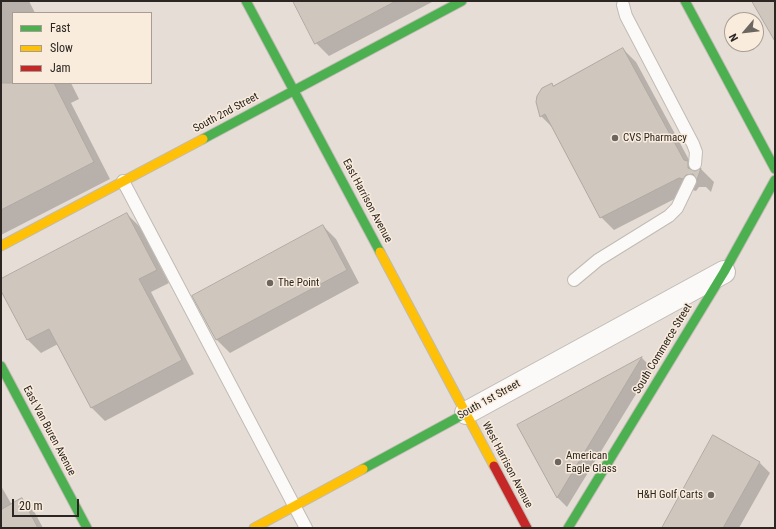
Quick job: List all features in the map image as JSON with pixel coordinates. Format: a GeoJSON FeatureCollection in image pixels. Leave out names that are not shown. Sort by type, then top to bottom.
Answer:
{"type":"FeatureCollection","features":[{"type":"Feature","properties":{"kind":"main road","name":"East Harrison Avenue"},"geometry":{"type":"LineString","coordinates":[[246,1],[466,413]]}},
{"type":"Feature","properties":{"kind":"main road","name":"South 2nd Street"},"geometry":{"type":"LineString","coordinates":[[1,246],[462,1]]}},
{"type":"Feature","properties":{"kind":"main road"},"geometry":{"type":"LineString","coordinates":[[685,1],[775,169]]}},
{"type":"Feature","properties":{"kind":"main road","name":"South Commerce Street"},"geometry":{"type":"LineString","coordinates":[[568,528],[724,272],[775,180]]}},
{"type":"Feature","properties":{"kind":"main road","name":"East Van Buren Avenue"},"geometry":{"type":"LineString","coordinates":[[1,366],[87,528]]}},
{"type":"Feature","properties":{"kind":"main road","name":"South 1st Street"},"geometry":{"type":"LineString","coordinates":[[254,528],[466,413]]}},
{"type":"Feature","properties":{"kind":"main road","name":"West Harrison Avenue"},"geometry":{"type":"LineString","coordinates":[[466,413],[527,528]]}},
{"type":"Feature","properties":{"kind":"street","name":"South 1st Street"},"geometry":{"type":"LineString","coordinates":[[466,413],[724,272]]}},
{"type":"Feature","properties":{"kind":"lane"},"geometry":{"type":"LineString","coordinates":[[623,5],[626,16],[693,144],[696,152],[695,164]]}},
{"type":"Feature","properties":{"kind":"lane"},"geometry":{"type":"LineString","coordinates":[[123,181],[306,528]]}},
{"type":"Feature","properties":{"kind":"lane"},"geometry":{"type":"LineString","coordinates":[[574,280],[603,257],[669,216],[677,208],[690,181]]}},
{"type":"Feature","properties":{"kind":"building"},"geometry":{"type":"Polygon","coordinates":[[[293,1],[396,1],[315,44],[293,1]]]}},
{"type":"Feature","properties":{"kind":"building"},"geometry":{"type":"Polygon","coordinates":[[[752,1],[775,1],[775,41],[764,22],[764,12],[758,12],[752,1]]]}},
{"type":"Feature","properties":{"kind":"building","name":"CVS Pharmacy"},"geometry":{"type":"Polygon","coordinates":[[[623,48],[684,160],[688,161],[688,168],[695,171],[701,168],[697,180],[693,174],[686,175],[683,179],[679,178],[600,218],[545,114],[540,117],[536,102],[537,96],[542,88],[552,83],[553,86],[623,48]]]}},
{"type":"Feature","properties":{"kind":"building"},"geometry":{"type":"Polygon","coordinates":[[[1,83],[55,84],[94,162],[1,210],[1,83]]]}},
{"type":"Feature","properties":{"kind":"building"},"geometry":{"type":"Polygon","coordinates":[[[127,213],[157,270],[139,279],[182,360],[91,408],[49,329],[27,340],[1,291],[1,279],[127,213]]]}},
{"type":"Feature","properties":{"kind":"building","name":"The Point"},"geometry":{"type":"Polygon","coordinates":[[[323,225],[347,270],[216,340],[192,296],[323,225]]]}},
{"type":"Feature","properties":{"kind":"building","name":"American Eagle Glass"},"geometry":{"type":"Polygon","coordinates":[[[642,357],[557,498],[517,425],[642,357]]]}},
{"type":"Feature","properties":{"kind":"building","name":"H&H Golf Carts"},"geometry":{"type":"Polygon","coordinates":[[[713,435],[760,462],[723,528],[662,528],[713,435]]]}},
{"type":"Feature","properties":{"kind":"building"},"geometry":{"type":"Polygon","coordinates":[[[22,498],[38,528],[1,528],[1,510],[22,498]]]}},
{"type":"Feature","properties":{"kind":"traffic: fast"},"geometry":{"type":"LineString","coordinates":[[246,1],[380,252]]}},
{"type":"Feature","properties":{"kind":"traffic: fast"},"geometry":{"type":"LineString","coordinates":[[203,139],[462,1]]}},
{"type":"Feature","properties":{"kind":"traffic: fast"},"geometry":{"type":"LineString","coordinates":[[685,1],[775,169]]}},
{"type":"Feature","properties":{"kind":"traffic: fast"},"geometry":{"type":"LineString","coordinates":[[568,528],[724,272],[775,180]]}},
{"type":"Feature","properties":{"kind":"traffic: fast"},"geometry":{"type":"LineString","coordinates":[[1,366],[87,528]]}},
{"type":"Feature","properties":{"kind":"traffic: fast"},"geometry":{"type":"LineString","coordinates":[[363,469],[466,413]]}},
{"type":"Feature","properties":{"kind":"traffic: slow"},"geometry":{"type":"LineString","coordinates":[[1,246],[203,139]]}},
{"type":"Feature","properties":{"kind":"traffic: slow"},"geometry":{"type":"LineString","coordinates":[[380,252],[494,466]]}},
{"type":"Feature","properties":{"kind":"traffic: slow"},"geometry":{"type":"LineString","coordinates":[[254,528],[363,469]]}},
{"type":"Feature","properties":{"kind":"traffic: jam"},"geometry":{"type":"LineString","coordinates":[[494,466],[527,528]]}},
{"type":"Feature","properties":{"kind":"place","name":"CVS Pharmacy"},"geometry":{"type":"Point","coordinates":[615,138]}},
{"type":"Feature","properties":{"kind":"place","name":"The Point"},"geometry":{"type":"Point","coordinates":[270,283]}},
{"type":"Feature","properties":{"kind":"place","name":"American Eagle Glass"},"geometry":{"type":"Point","coordinates":[558,462]}},
{"type":"Feature","properties":{"kind":"place","name":"H&H Golf Carts"},"geometry":{"type":"Point","coordinates":[711,495]}}]}
